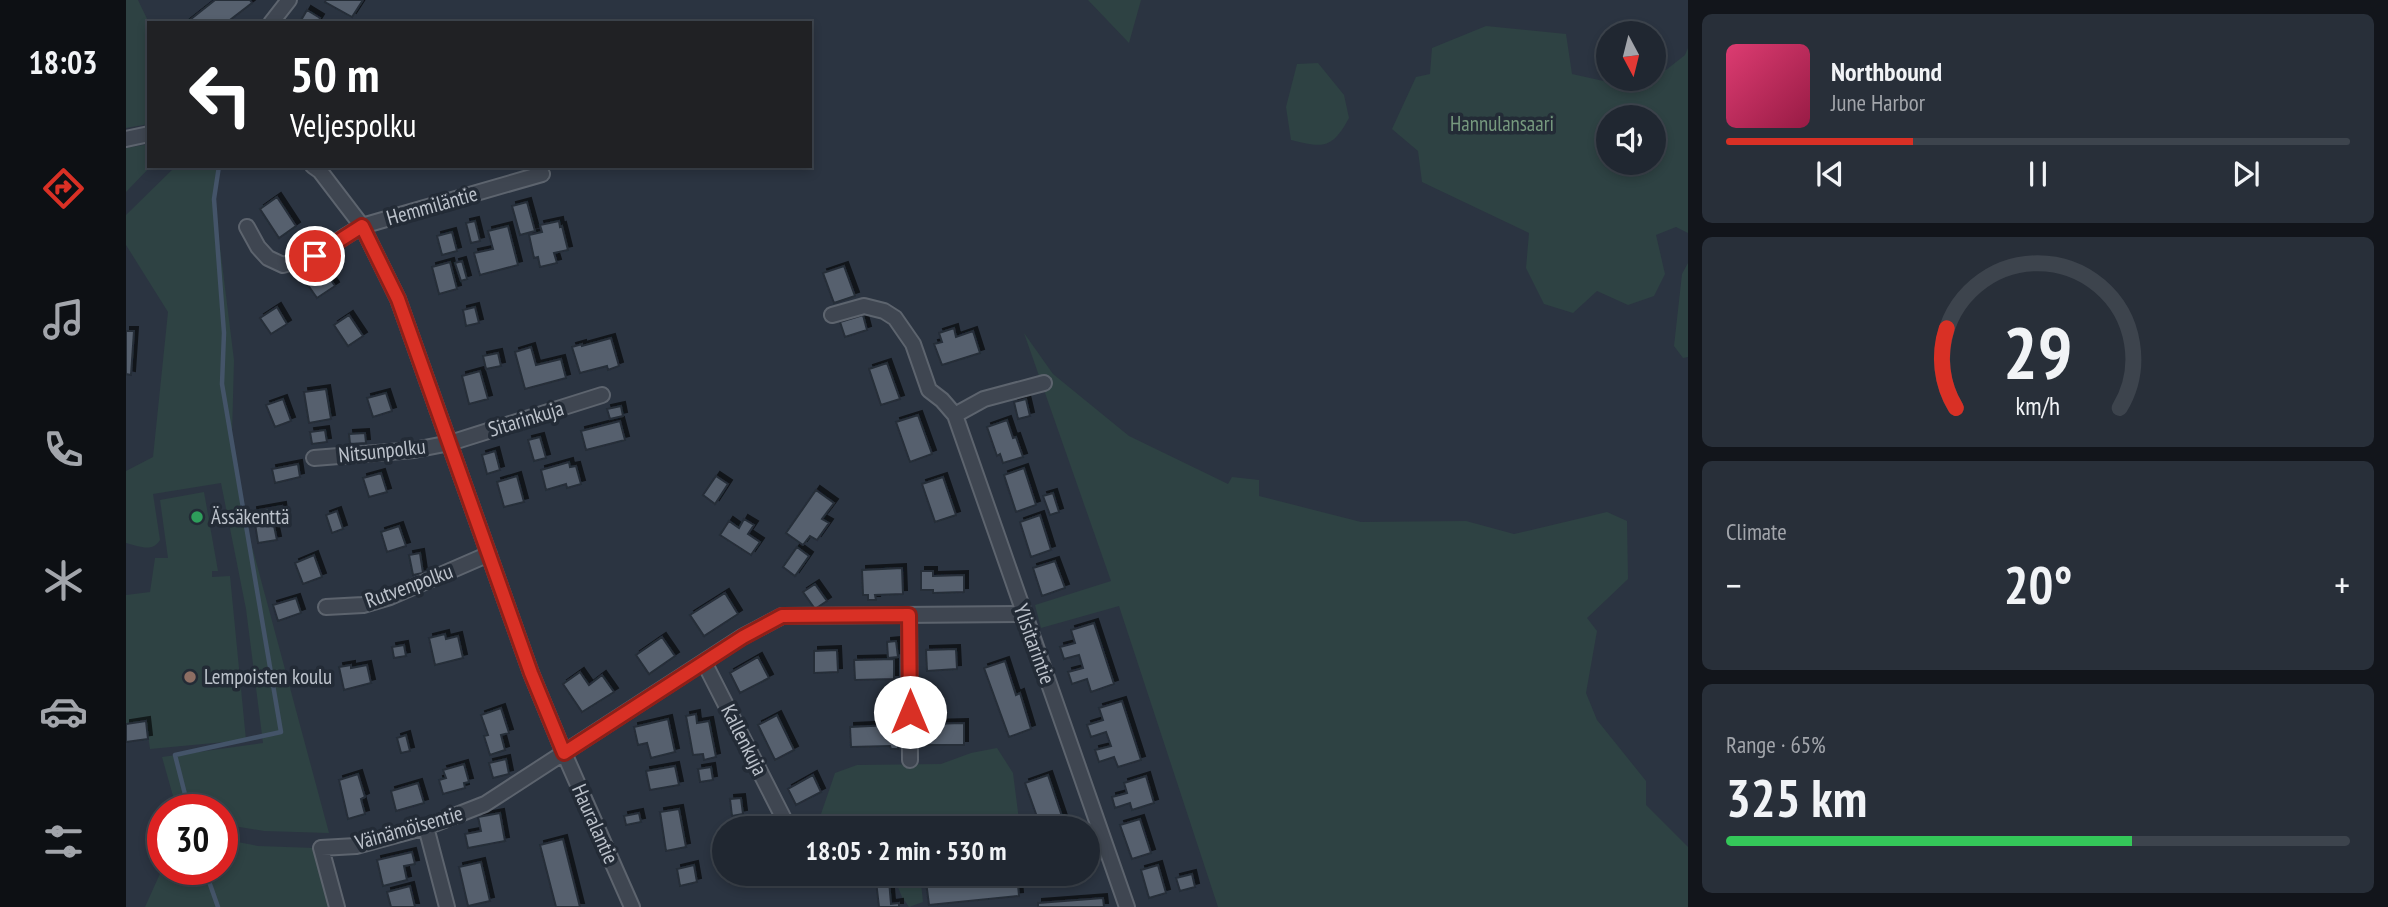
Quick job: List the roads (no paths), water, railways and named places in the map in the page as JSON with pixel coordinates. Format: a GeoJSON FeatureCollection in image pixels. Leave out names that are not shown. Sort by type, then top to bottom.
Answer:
{"type":"FeatureCollection","features":[{"type":"Feature","properties":{"kind":"street"},"geometry":{"type":"LineString","coordinates":[[272,21],[287,1]]}},
{"type":"Feature","properties":{"kind":"street"},"geometry":{"type":"LineString","coordinates":[[126,139],[147,134]]}},
{"type":"Feature","properties":{"kind":"street","name":"Hauralantie"},"geometry":{"type":"LineString","coordinates":[[316,168],[362,226],[398,299],[531,673],[632,907]]}},
{"type":"Feature","properties":{"kind":"street","name":"Hemmiläntie"},"geometry":{"type":"LineString","coordinates":[[247,227],[258,247],[268,258],[283,265],[315,256],[362,226],[541,174]]}},
{"type":"Feature","properties":{"kind":"street","name":"Ylisitarintie"},"geometry":{"type":"LineString","coordinates":[[832,315],[864,306],[884,311],[895,318],[913,344],[929,390],[955,415],[1127,907]]}},
{"type":"Feature","properties":{"kind":"street"},"geometry":{"type":"LineString","coordinates":[[955,415],[984,399],[1044,383]]}},
{"type":"Feature","properties":{"kind":"street","name":"Sitarinkuja"},"geometry":{"type":"LineString","coordinates":[[450,443],[602,396]]}},
{"type":"Feature","properties":{"kind":"street","name":"Nitsunpolku"},"geometry":{"type":"LineString","coordinates":[[314,458],[414,450],[450,443]]}},
{"type":"Feature","properties":{"kind":"street","name":"Rutvenpolku"},"geometry":{"type":"LineString","coordinates":[[326,607],[363,605],[390,597],[489,554]]}},
{"type":"Feature","properties":{"kind":"street","name":"Väinämöisentie"},"geometry":{"type":"LineString","coordinates":[[337,907],[321,848],[356,846],[426,827],[485,804],[704,662],[782,616],[1023,614]]}},
{"type":"Feature","properties":{"kind":"street"},"geometry":{"type":"LineString","coordinates":[[909,615],[910,760]]}},
{"type":"Feature","properties":{"kind":"street","name":"Kallenkuja"},"geometry":{"type":"LineString","coordinates":[[704,662],[783,816]]}},
{"type":"Feature","properties":{"kind":"street"},"geometry":{"type":"LineString","coordinates":[[426,827],[447,907]]}},
{"type":"Feature","properties":{"kind":"waterway"},"geometry":{"type":"LineString","coordinates":[[185,794],[175,755],[281,732],[222,384],[224,333],[214,199],[219,168]]}},
{"type":"Feature","properties":{"kind":"waterway"},"geometry":{"type":"LineString","coordinates":[[210,885],[218,907]]}},
{"type":"Feature","properties":{"kind":"place","name":"Ässäkenttä"},"geometry":{"type":"Point","coordinates":[197,517]}},
{"type":"Feature","properties":{"kind":"place","name":"Lempoisten koulu"},"geometry":{"type":"Point","coordinates":[190,677]}},
{"type":"Feature","properties":{"kind":"park label","name":"Hannulansaari"},"geometry":{"type":"Point","coordinates":[1502,124]}}]}
